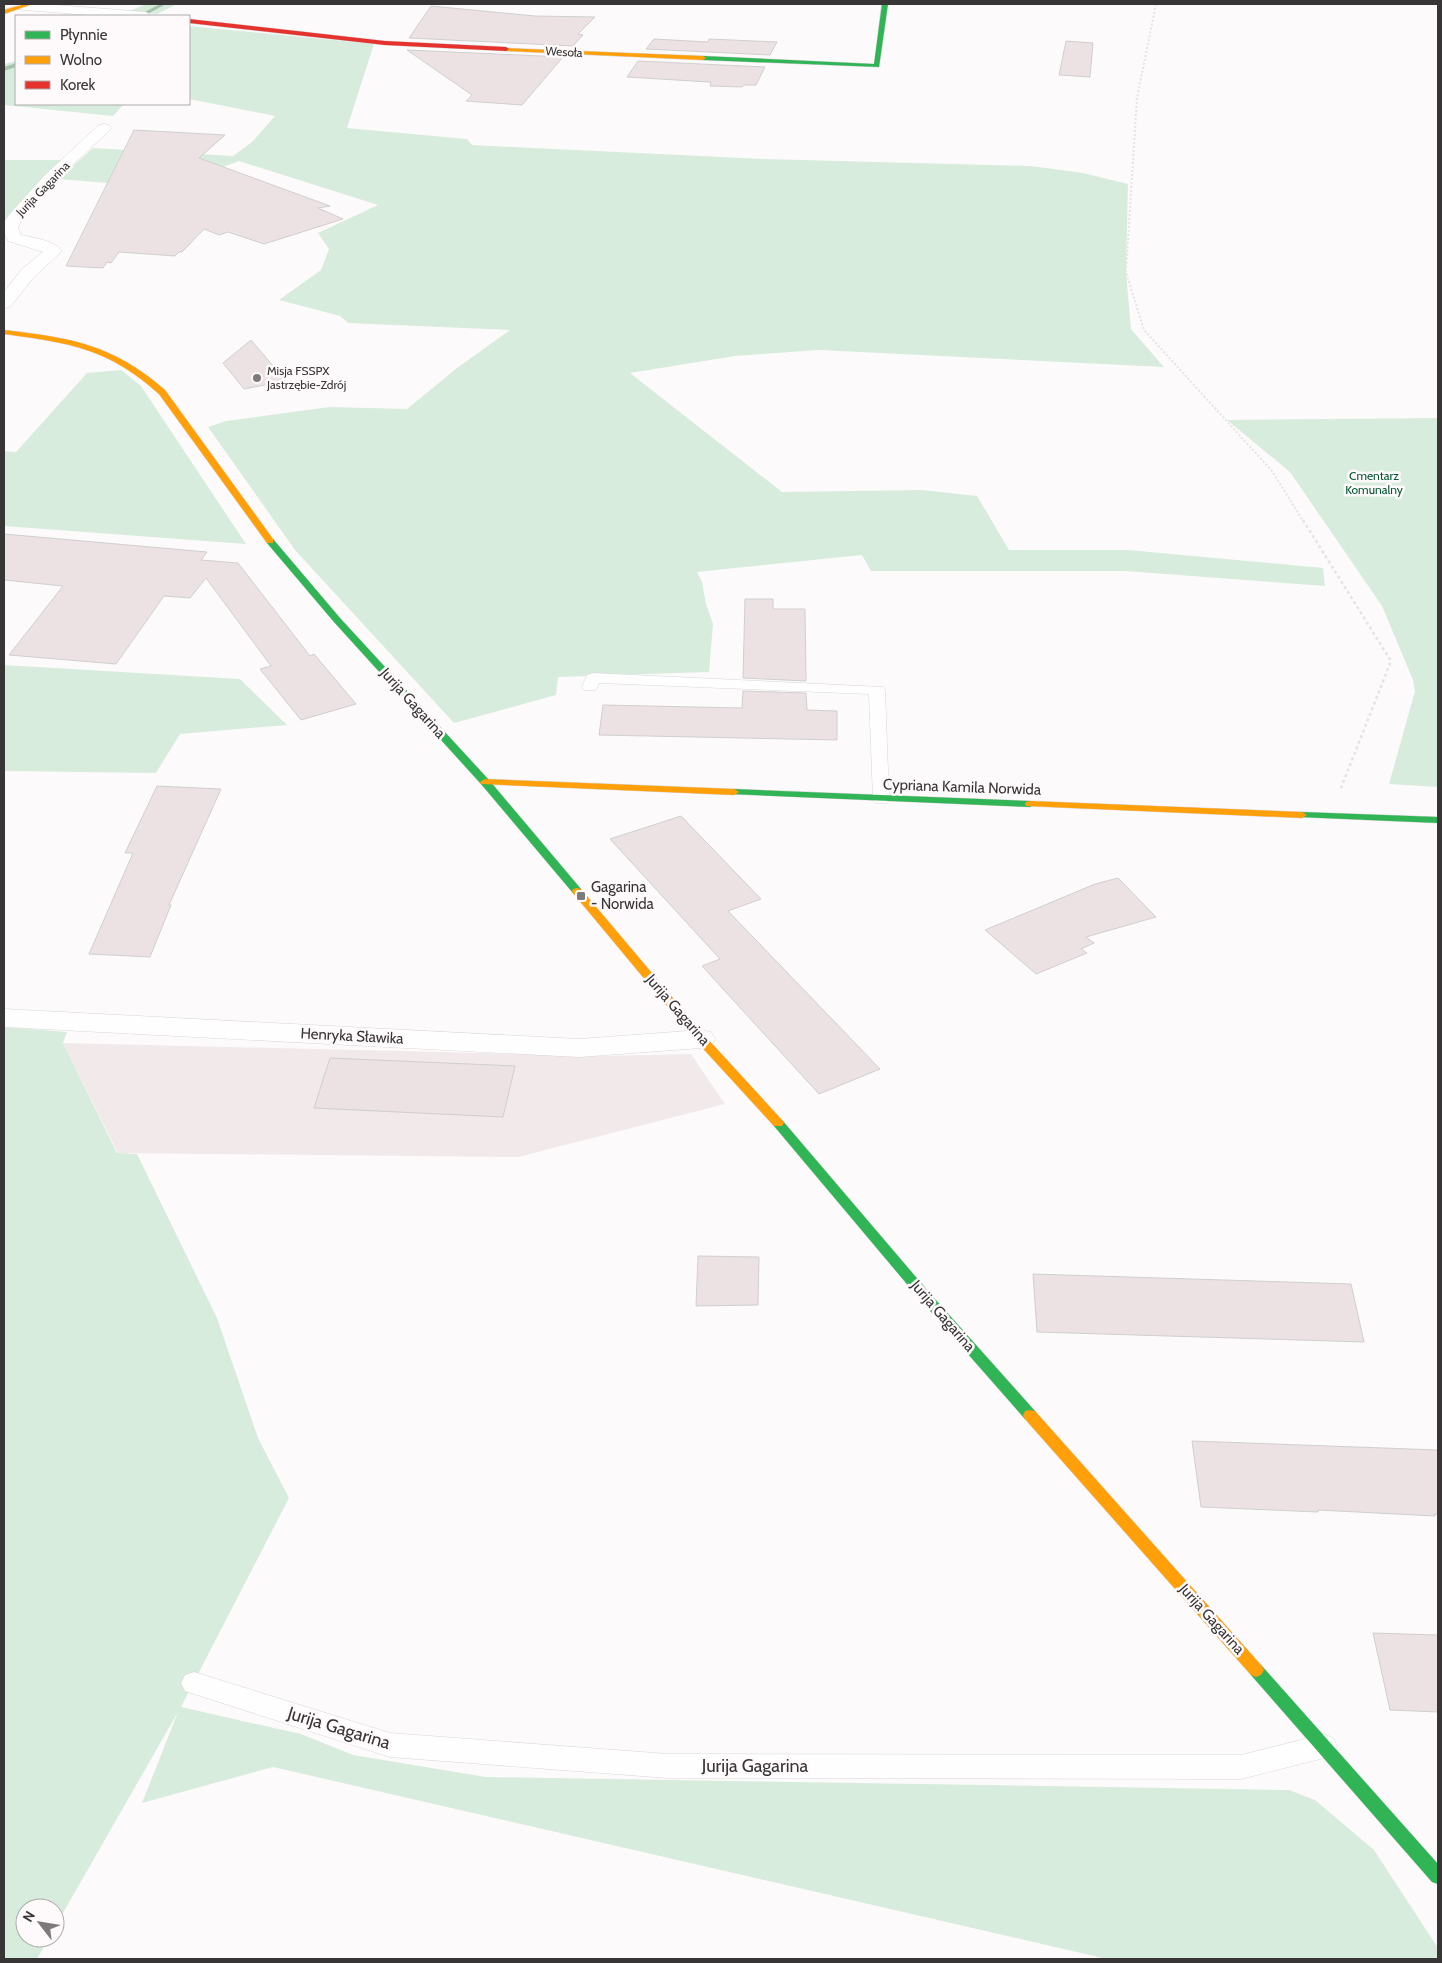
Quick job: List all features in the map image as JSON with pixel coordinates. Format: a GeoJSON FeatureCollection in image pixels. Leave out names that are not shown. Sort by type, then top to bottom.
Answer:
{"type":"FeatureCollection","features":[{"type":"Feature","properties":{"kind":"street","name":"Wesoła"},"geometry":{"type":"LineString","coordinates":[[190,21],[385,43],[877,66],[885,4]]}},
{"type":"Feature","properties":{"kind":"street"},"geometry":{"type":"LineString","coordinates":[[4,12],[27,5],[134,15]]}},
{"type":"Feature","properties":{"kind":"street","name":"Jurija Gagarina"},"geometry":{"type":"LineString","coordinates":[[4,303],[28,273],[54,251],[42,245],[14,238],[10,227],[14,219],[50,178],[104,128]]}},
{"type":"Feature","properties":{"kind":"street","name":"Jurija Gagarina"},"geometry":{"type":"LineString","coordinates":[[4,332],[62,340],[91,347],[125,360],[150,378],[261,530],[337,620],[485,782],[701,1039],[779,1124],[922,1293],[1438,1876]]}},
{"type":"Feature","properties":{"kind":"street","name":"Cypriana Kamila Norwida"},"geometry":{"type":"LineString","coordinates":[[485,782],[1438,820]]}},
{"type":"Feature","properties":{"kind":"street","name":"Henryka Sławika"},"geometry":{"type":"LineString","coordinates":[[4,1018],[579,1048],[701,1039]]}},
{"type":"Feature","properties":{"kind":"lane"},"geometry":{"type":"LineString","coordinates":[[590,687],[593,678],[877,690],[881,799]]}},
{"type":"Feature","properties":{"kind":"lane","name":"Jurija Gagarina"},"geometry":{"type":"LineString","coordinates":[[194,1683],[390,1745],[668,1766],[1241,1767],[1324,1746]]}},
{"type":"Feature","properties":{"kind":"path"},"geometry":{"type":"LineString","coordinates":[[1156,4],[1137,98],[1126,272],[1144,330],[1272,471],[1391,661],[1342,787],[1314,814]]}},
{"type":"Feature","properties":{"kind":"shaded area"},"geometry":{"type":"Polygon","coordinates":[[[63,1043],[603,1056],[691,1054],[725,1104],[518,1157],[118,1153],[63,1043]]]}},
{"type":"Feature","properties":{"kind":"green space"},"geometry":{"type":"Polygon","coordinates":[[[147,4],[177,4],[157,14],[129,11],[147,4]]]}},
{"type":"Feature","properties":{"kind":"green space"},"geometry":{"type":"Polygon","coordinates":[[[190,26],[374,44],[347,128],[467,139],[472,145],[764,159],[1031,166],[1083,173],[1128,184],[1126,272],[1131,329],[1164,367],[819,350],[735,356],[630,373],[782,492],[922,490],[977,496],[1009,550],[1128,550],[1323,568],[1325,586],[1125,571],[871,571],[862,555],[697,572],[702,582],[706,604],[713,624],[709,672],[558,677],[556,695],[454,723],[295,550],[208,427],[226,421],[329,407],[407,409],[457,368],[510,330],[348,323],[340,316],[279,300],[321,270],[329,249],[318,233],[378,205],[239,161],[197,177],[158,187],[58,179],[93,148],[233,156],[252,142],[275,116],[190,99],[190,26]]]}},
{"type":"Feature","properties":{"kind":"green space"},"geometry":{"type":"Polygon","coordinates":[[[15,61],[15,105],[123,105],[113,116],[4,105],[4,64],[15,61]]]}},
{"type":"Feature","properties":{"kind":"green space"},"geometry":{"type":"Polygon","coordinates":[[[4,160],[61,160],[4,223],[4,160]]]}},
{"type":"Feature","properties":{"kind":"green space"},"geometry":{"type":"Polygon","coordinates":[[[121,370],[141,386],[246,544],[4,526],[4,451],[16,452],[87,373],[121,370]]]}},
{"type":"Feature","properties":{"kind":"green space","name":"Cmentarz Komunalny"},"geometry":{"type":"Polygon","coordinates":[[[1438,418],[1438,787],[1389,784],[1415,691],[1413,680],[1382,606],[1290,472],[1227,420],[1438,418]]]}},
{"type":"Feature","properties":{"kind":"green space"},"geometry":{"type":"Polygon","coordinates":[[[4,665],[240,679],[287,725],[180,734],[156,773],[4,771],[4,665]]]}},
{"type":"Feature","properties":{"kind":"green space"},"geometry":{"type":"Polygon","coordinates":[[[4,1027],[67,1032],[63,1043],[117,1153],[137,1154],[217,1318],[258,1438],[289,1498],[181,1707],[301,1734],[353,1755],[486,1777],[1289,1790],[1315,1800],[1374,1850],[1438,1948],[1438,1959],[1107,1959],[273,1767],[142,1803],[178,1712],[65,1910],[65,1898],[15,1898],[15,1948],[43,1948],[37,1959],[4,1959],[4,1027]]]}},
{"type":"Feature","properties":{"kind":"building"},"geometry":{"type":"Polygon","coordinates":[[[431,6],[535,16],[595,17],[578,34],[583,35],[573,46],[409,38],[431,6]]]}},
{"type":"Feature","properties":{"kind":"building"},"geometry":{"type":"Polygon","coordinates":[[[654,39],[708,42],[709,39],[777,42],[770,55],[646,49],[654,39]]]}},
{"type":"Feature","properties":{"kind":"building"},"geometry":{"type":"Polygon","coordinates":[[[1066,41],[1093,43],[1090,77],[1059,75],[1066,41]]]}},
{"type":"Feature","properties":{"kind":"building"},"geometry":{"type":"Polygon","coordinates":[[[407,50],[563,57],[522,105],[466,101],[472,95],[407,50]]]}},
{"type":"Feature","properties":{"kind":"building"},"geometry":{"type":"Polygon","coordinates":[[[638,61],[765,67],[756,85],[744,85],[742,87],[710,86],[711,82],[627,77],[638,61]]]}},
{"type":"Feature","properties":{"kind":"building"},"geometry":{"type":"Polygon","coordinates":[[[134,130],[225,135],[199,158],[330,206],[318,208],[343,219],[264,244],[228,232],[219,235],[204,229],[182,252],[175,256],[119,252],[111,263],[107,262],[103,268],[66,266],[134,130]]]}},
{"type":"Feature","properties":{"kind":"building"},"geometry":{"type":"Polygon","coordinates":[[[251,340],[286,381],[244,389],[223,363],[251,340]]]}},
{"type":"Feature","properties":{"kind":"building"},"geometry":{"type":"Polygon","coordinates":[[[4,534],[207,552],[201,560],[238,563],[310,656],[314,654],[356,704],[301,720],[260,669],[271,666],[206,578],[190,598],[164,596],[116,664],[9,655],[63,586],[4,580],[4,534]]]}},
{"type":"Feature","properties":{"kind":"building"},"geometry":{"type":"Polygon","coordinates":[[[745,599],[773,599],[773,609],[805,609],[806,681],[743,678],[745,599]]]}},
{"type":"Feature","properties":{"kind":"building"},"geometry":{"type":"Polygon","coordinates":[[[743,691],[806,693],[807,710],[837,711],[837,740],[599,735],[603,705],[742,708],[743,691]]]}},
{"type":"Feature","properties":{"kind":"building"},"geometry":{"type":"Polygon","coordinates":[[[157,786],[221,789],[169,905],[171,905],[150,957],[89,954],[133,853],[125,853],[157,786]]]}},
{"type":"Feature","properties":{"kind":"building"},"geometry":{"type":"Polygon","coordinates":[[[681,816],[761,899],[728,911],[880,1069],[819,1094],[702,966],[720,959],[610,839],[681,816]]]}},
{"type":"Feature","properties":{"kind":"building"},"geometry":{"type":"Polygon","coordinates":[[[1118,878],[1156,917],[1086,937],[1094,943],[1081,949],[1087,953],[1036,974],[985,930],[1095,884],[1118,878]]]}},
{"type":"Feature","properties":{"kind":"building"},"geometry":{"type":"Polygon","coordinates":[[[330,1058],[515,1066],[503,1117],[314,1108],[330,1058]]]}},
{"type":"Feature","properties":{"kind":"building"},"geometry":{"type":"Polygon","coordinates":[[[698,1256],[759,1257],[758,1305],[696,1306],[698,1256]]]}},
{"type":"Feature","properties":{"kind":"building"},"geometry":{"type":"Polygon","coordinates":[[[1033,1274],[1351,1284],[1364,1342],[1037,1332],[1033,1274]]]}},
{"type":"Feature","properties":{"kind":"building"},"geometry":{"type":"Polygon","coordinates":[[[1192,1441],[1438,1450],[1438,1514],[1435,1514],[1435,1516],[1201,1507],[1192,1441]]]}},
{"type":"Feature","properties":{"kind":"building"},"geometry":{"type":"Polygon","coordinates":[[[1373,1633],[1438,1635],[1438,1712],[1390,1710],[1373,1633]]]}},
{"type":"Feature","properties":{"kind":"waterway"},"geometry":{"type":"LineString","coordinates":[[142,15],[163,4]]}},
{"type":"Feature","properties":{"kind":"waterway"},"geometry":{"type":"LineString","coordinates":[[4,69],[15,65]]}},
{"type":"Feature","properties":{"kind":"traffic: fast"},"geometry":{"type":"LineString","coordinates":[[703,58],[877,66],[885,4]]}},
{"type":"Feature","properties":{"kind":"traffic: fast"},"geometry":{"type":"LineString","coordinates":[[270,541],[337,620],[485,782],[577,891]]}},
{"type":"Feature","properties":{"kind":"traffic: fast"},"geometry":{"type":"LineString","coordinates":[[734,792],[1030,804]]}},
{"type":"Feature","properties":{"kind":"traffic: fast"},"geometry":{"type":"LineString","coordinates":[[1302,815],[1438,820]]}},
{"type":"Feature","properties":{"kind":"traffic: fast"},"geometry":{"type":"LineString","coordinates":[[778,1123],[922,1293],[1030,1415]]}},
{"type":"Feature","properties":{"kind":"traffic: fast"},"geometry":{"type":"LineString","coordinates":[[1256,1670],[1438,1876]]}},
{"type":"Feature","properties":{"kind":"traffic: slow"},"geometry":{"type":"LineString","coordinates":[[4,12],[30,4]]}},
{"type":"Feature","properties":{"kind":"traffic: slow"},"geometry":{"type":"LineString","coordinates":[[506,49],[703,58]]}},
{"type":"Feature","properties":{"kind":"traffic: slow"},"geometry":{"type":"LineString","coordinates":[[4,332],[49,338],[89,347],[108,354],[144,376],[162,392],[270,541]]}},
{"type":"Feature","properties":{"kind":"traffic: slow"},"geometry":{"type":"LineString","coordinates":[[485,782],[734,792]]}},
{"type":"Feature","properties":{"kind":"traffic: slow"},"geometry":{"type":"LineString","coordinates":[[1030,804],[1302,815]]}},
{"type":"Feature","properties":{"kind":"traffic: slow"},"geometry":{"type":"LineString","coordinates":[[577,891],[701,1039],[778,1123]]}},
{"type":"Feature","properties":{"kind":"traffic: slow"},"geometry":{"type":"LineString","coordinates":[[1030,1415],[1256,1670]]}},
{"type":"Feature","properties":{"kind":"traffic: jam"},"geometry":{"type":"LineString","coordinates":[[190,21],[385,43],[506,49]]}},
{"type":"Feature","properties":{"kind":"place","name":"Misja FSSPX Jastrzębie-Zdrój"},"geometry":{"type":"Point","coordinates":[257,378]}},
{"type":"Feature","properties":{"kind":"place","name":"Gagarina - Norwida"},"geometry":{"type":"Point","coordinates":[581,896]}}]}
